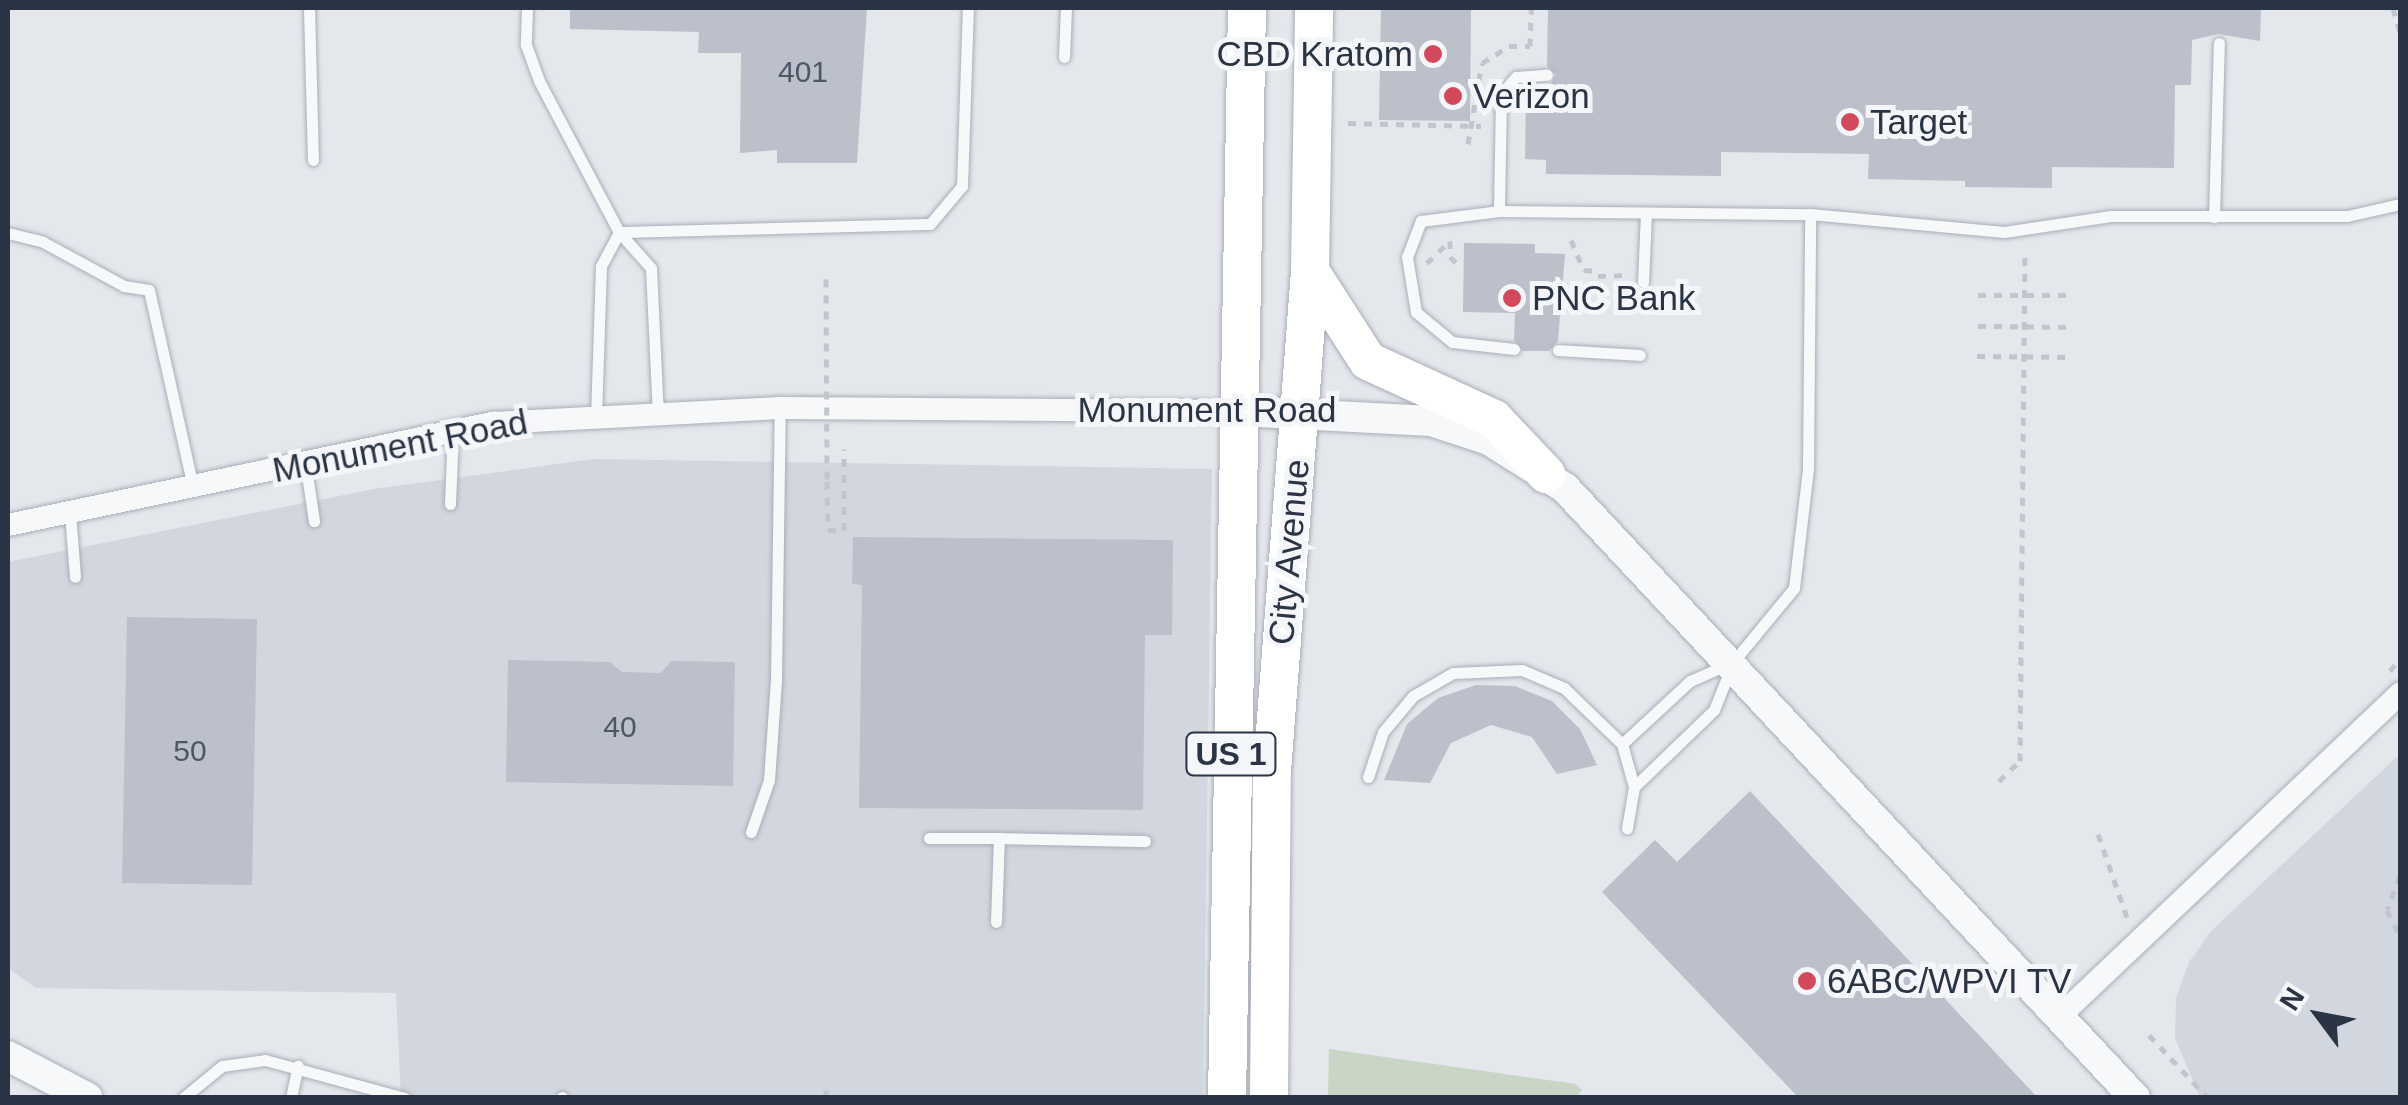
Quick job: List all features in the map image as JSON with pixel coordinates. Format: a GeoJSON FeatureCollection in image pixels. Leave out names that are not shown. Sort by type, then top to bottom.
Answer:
{"type":"FeatureCollection","features":[{"type":"Feature","properties":{"kind":"highway","name":"City Avenue"},"geometry":{"type":"LineString","coordinates":[[1227,1098],[1248,8]]}},
{"type":"Feature","properties":{"kind":"highway","name":"City Avenue"},"geometry":{"type":"LineString","coordinates":[[1268,1098],[1272,771],[1310,270],[1314,8]]}},
{"type":"Feature","properties":{"kind":"highway"},"geometry":{"type":"LineString","coordinates":[[1310,270],[1368,361],[1494,419],[1516,434],[1546,474]]}},
{"type":"Feature","properties":{"kind":"street","name":"Monument Road"},"geometry":{"type":"LineString","coordinates":[[8,525],[453,430],[596,417],[780,408],[1239,410],[1431,421],[1489,440],[1546,474],[1733,662],[2135,1098]]}},
{"type":"Feature","properties":{"kind":"street"},"geometry":{"type":"LineString","coordinates":[[2059,1017],[2400,693]]}},
{"type":"Feature","properties":{"kind":"street"},"geometry":{"type":"LineString","coordinates":[[8,1056],[88,1098]]}},
{"type":"Feature","properties":{"kind":"lane"},"geometry":{"type":"LineString","coordinates":[[309,8],[313,160]]}},
{"type":"Feature","properties":{"kind":"lane"},"geometry":{"type":"LineString","coordinates":[[527,8],[526,45],[539,81],[619,232],[651,268],[658,414]]}},
{"type":"Feature","properties":{"kind":"lane"},"geometry":{"type":"LineString","coordinates":[[619,232],[930,224],[962,186],[968,8]]}},
{"type":"Feature","properties":{"kind":"lane"},"geometry":{"type":"LineString","coordinates":[[1064,57],[1066,8]]}},
{"type":"Feature","properties":{"kind":"lane"},"geometry":{"type":"LineString","coordinates":[[2214,217],[2219,43]]}},
{"type":"Feature","properties":{"kind":"lane"},"geometry":{"type":"LineString","coordinates":[[1499,211],[1502,94],[1516,77],[1547,75]]}},
{"type":"Feature","properties":{"kind":"lane"},"geometry":{"type":"LineString","coordinates":[[1514,349],[1436,333],[1416,312],[1408,277],[1409,240],[1421,221],[1499,211],[1810,214],[1897,217],[1980,232],[2111,216],[2347,216],[2400,204]]}},
{"type":"Feature","properties":{"kind":"lane"},"geometry":{"type":"LineString","coordinates":[[1643,278],[1646,214]]}},
{"type":"Feature","properties":{"kind":"lane"},"geometry":{"type":"LineString","coordinates":[[1634,787],[1714,710],[1733,662],[1784,606],[1801,565],[1810,214]]}},
{"type":"Feature","properties":{"kind":"lane"},"geometry":{"type":"LineString","coordinates":[[596,417],[601,266],[619,232]]}},
{"type":"Feature","properties":{"kind":"lane"},"geometry":{"type":"LineString","coordinates":[[8,233],[43,242],[124,286],[150,290],[193,487]]}},
{"type":"Feature","properties":{"kind":"lane"},"geometry":{"type":"LineString","coordinates":[[1558,350],[1640,355]]}},
{"type":"Feature","properties":{"kind":"lane"},"geometry":{"type":"LineString","coordinates":[[750,832],[769,780],[776,680],[780,408]]}},
{"type":"Feature","properties":{"kind":"lane"},"geometry":{"type":"LineString","coordinates":[[450,504],[453,430]]}},
{"type":"Feature","properties":{"kind":"lane"},"geometry":{"type":"LineString","coordinates":[[305,461],[314,521]]}},
{"type":"Feature","properties":{"kind":"lane"},"geometry":{"type":"LineString","coordinates":[[70,513],[76,577]]}},
{"type":"Feature","properties":{"kind":"lane"},"geometry":{"type":"LineString","coordinates":[[1622,744],[1690,681],[1733,662]]}},
{"type":"Feature","properties":{"kind":"lane"},"geometry":{"type":"LineString","coordinates":[[1368,777],[1384,732],[1405,704],[1432,683],[1476,668],[1544,677],[1622,744],[1634,787],[1628,828]]}},
{"type":"Feature","properties":{"kind":"lane"},"geometry":{"type":"LineString","coordinates":[[929,838],[1145,840]]}},
{"type":"Feature","properties":{"kind":"lane"},"geometry":{"type":"LineString","coordinates":[[996,922],[999,838]]}},
{"type":"Feature","properties":{"kind":"lane"},"geometry":{"type":"LineString","coordinates":[[183,1098],[222,1066],[266,1060],[405,1098]]}},
{"type":"Feature","properties":{"kind":"lane"},"geometry":{"type":"LineString","coordinates":[[290,1098],[298,1066]]}},
{"type":"Feature","properties":{"kind":"path"},"geometry":{"type":"LineString","coordinates":[[2394,8],[2400,33]]}},
{"type":"Feature","properties":{"kind":"path"},"geometry":{"type":"LineString","coordinates":[[1348,123],[1481,126]]}},
{"type":"Feature","properties":{"kind":"path"},"geometry":{"type":"LineString","coordinates":[[1422,269],[1450,238],[1450,257],[1462,268]]}},
{"type":"Feature","properties":{"kind":"path"},"geometry":{"type":"LineString","coordinates":[[1571,240],[1584,270],[1643,278]]}},
{"type":"Feature","properties":{"kind":"path"},"geometry":{"type":"LineString","coordinates":[[1999,781],[2020,760],[2025,252]]}},
{"type":"Feature","properties":{"kind":"path"},"geometry":{"type":"LineString","coordinates":[[826,279],[828,530],[844,530],[844,449]]}},
{"type":"Feature","properties":{"kind":"path"},"geometry":{"type":"LineString","coordinates":[[1978,295],[2072,296]]}},
{"type":"Feature","properties":{"kind":"path"},"geometry":{"type":"LineString","coordinates":[[1978,326],[2072,326]]}},
{"type":"Feature","properties":{"kind":"path"},"geometry":{"type":"LineString","coordinates":[[1977,356],[2071,357]]}},
{"type":"Feature","properties":{"kind":"path"},"geometry":{"type":"LineString","coordinates":[[2098,834],[2129,922]]}},
{"type":"Feature","properties":{"kind":"path"},"geometry":{"type":"LineString","coordinates":[[2400,876],[2388,910],[2400,938]]}},
{"type":"Feature","properties":{"kind":"path"},"geometry":{"type":"LineString","coordinates":[[2149,1035],[2208,1098]]}},
{"type":"Feature","properties":{"kind":"shaded area"},"geometry":{"type":"Polygon","coordinates":[[[594,459],[1212,469],[1203,1097],[401,1097],[396,993],[36,988],[8,968],[8,562],[374,489],[594,459]]]}},
{"type":"Feature","properties":{"kind":"shaded area"},"geometry":{"type":"Polygon","coordinates":[[[2400,754],[2400,1097],[2200,1097],[2175,1038],[2176,998],[2189,962],[2211,931],[2400,754]]]}},
{"type":"Feature","properties":{"kind":"green space"},"geometry":{"type":"Polygon","coordinates":[[[1329,1049],[1576,1084],[1582,1090],[1576,1098],[1328,1097],[1329,1049]]]}},
{"type":"Feature","properties":{"kind":"building"},"geometry":{"type":"Polygon","coordinates":[[[570,8],[867,8],[857,163],[777,163],[777,150],[740,153],[741,53],[698,53],[699,32],[570,29],[570,8]]]}},
{"type":"Feature","properties":{"kind":"building"},"geometry":{"type":"Polygon","coordinates":[[[1381,8],[1471,8],[1470,121],[1379,120],[1381,8]]]}},
{"type":"Feature","properties":{"kind":"building","name":"Target"},"geometry":{"type":"Polygon","coordinates":[[[1548,8],[2261,8],[2260,41],[2218,34],[2192,40],[2191,85],[2175,85],[2174,168],[2052,167],[2052,188],[1965,187],[1965,181],[1868,179],[1869,154],[1721,152],[1721,176],[1546,174],[1546,160],[1525,159],[1526,91],[1546,91],[1556,75],[1547,66],[1548,8]]]}},
{"type":"Feature","properties":{"kind":"building","name":"PNC Bank"},"geometry":{"type":"Polygon","coordinates":[[[1464,243],[1535,244],[1535,253],[1565,254],[1558,341],[1549,351],[1523,351],[1514,340],[1515,313],[1463,312],[1464,243]]]}},
{"type":"Feature","properties":{"kind":"building"},"geometry":{"type":"Polygon","coordinates":[[[853,537],[1173,540],[1172,635],[1145,635],[1143,810],[859,808],[862,585],[852,584],[853,537]]]}},
{"type":"Feature","properties":{"kind":"building"},"geometry":{"type":"Polygon","coordinates":[[[127,617],[257,619],[252,885],[122,883],[127,617]]]}},
{"type":"Feature","properties":{"kind":"building"},"geometry":{"type":"Polygon","coordinates":[[[508,660],[610,662],[622,672],[661,673],[671,661],[735,662],[733,786],[506,782],[508,660]]]}},
{"type":"Feature","properties":{"kind":"building"},"geometry":{"type":"Polygon","coordinates":[[[1476,685],[1515,686],[1552,701],[1580,729],[1597,765],[1557,774],[1532,737],[1491,725],[1451,743],[1430,783],[1384,780],[1407,724],[1438,698],[1476,685]]]}},
{"type":"Feature","properties":{"kind":"building","name":"6ABC/WPVI TV"},"geometry":{"type":"Polygon","coordinates":[[[1750,791],[2038,1098],[1799,1098],[1602,892],[1655,840],[1677,862],[1750,791]]]}},
{"type":"Feature","properties":{"kind":"place","name":"CBD Kratom"},"geometry":{"type":"Point","coordinates":[1433,54]}},
{"type":"Feature","properties":{"kind":"place","name":"Verizon"},"geometry":{"type":"Point","coordinates":[1453,96]}},
{"type":"Feature","properties":{"kind":"place","name":"Target"},"geometry":{"type":"Point","coordinates":[1850,122]}},
{"type":"Feature","properties":{"kind":"place","name":"PNC Bank"},"geometry":{"type":"Point","coordinates":[1512,298]}},
{"type":"Feature","properties":{"kind":"place","name":"6ABC/WPVI TV"},"geometry":{"type":"Point","coordinates":[1807,981]}}]}
